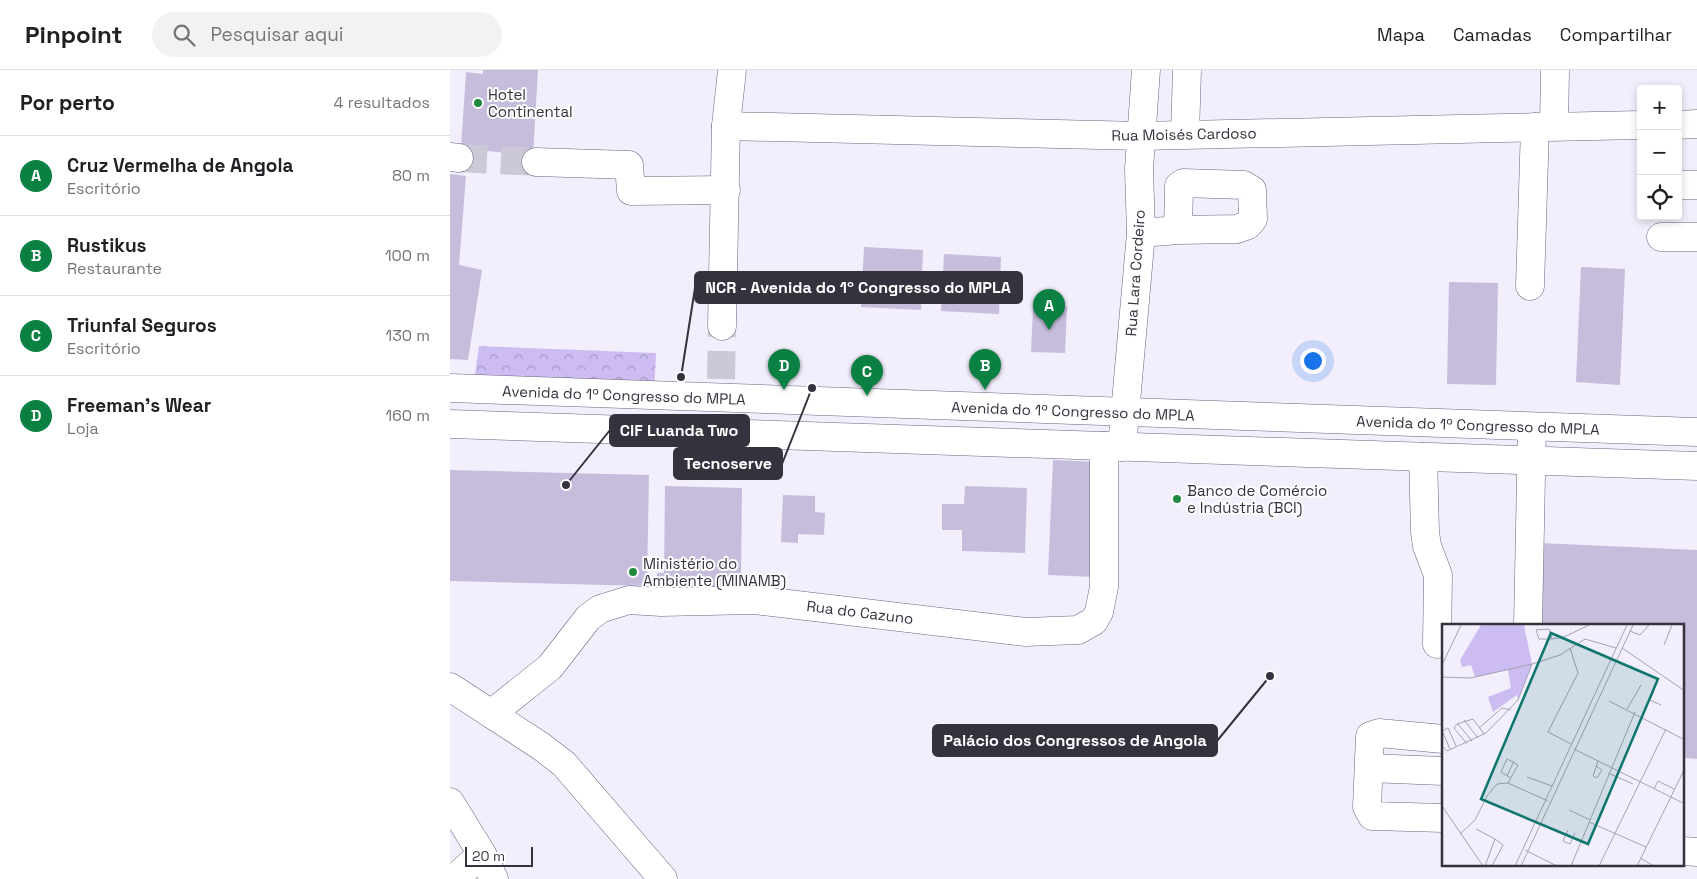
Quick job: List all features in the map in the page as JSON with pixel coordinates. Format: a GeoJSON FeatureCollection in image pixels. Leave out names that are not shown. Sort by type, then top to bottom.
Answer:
{"type":"FeatureCollection","features":[{"type":"Feature","properties":{"kind":"street"},"geometry":{"type":"LineString","coordinates":[[722,326],[726,126],[732,70]]}},
{"type":"Feature","properties":{"kind":"street","name":"Rua Lara Cordeiro"},"geometry":{"type":"LineString","coordinates":[[1113,447],[1124,413],[1141,233],[1139,169],[1146,70]]}},
{"type":"Feature","properties":{"kind":"street"},"geometry":{"type":"LineString","coordinates":[[1185,134],[1187,70]]}},
{"type":"Feature","properties":{"kind":"street"},"geometry":{"type":"LineString","coordinates":[[1530,286],[1545,127],[1555,70]]}},
{"type":"Feature","properties":{"kind":"street"},"geometry":{"type":"LineString","coordinates":[[1682,125],[1697,124]]}},
{"type":"Feature","properties":{"kind":"street","name":"Rua Moisés Cardoso"},"geometry":{"type":"LineString","coordinates":[[726,126],[1141,136],[1637,125]]}},
{"type":"Feature","properties":{"kind":"street"},"geometry":{"type":"LineString","coordinates":[[536,162],[628,165],[630,191],[726,190]]}},
{"type":"Feature","properties":{"kind":"street"},"geometry":{"type":"LineString","coordinates":[[1682,185],[1697,185]]}},
{"type":"Feature","properties":{"kind":"street"},"geometry":{"type":"LineString","coordinates":[[1141,233],[1178,230]]}},
{"type":"Feature","properties":{"kind":"street"},"geometry":{"type":"LineString","coordinates":[[1661,237],[1697,237]]}},
{"type":"Feature","properties":{"kind":"street","name":"Avenida do 1º Congresso do MPLA"},"geometry":{"type":"LineString","coordinates":[[450,388],[721,389],[1124,413],[1697,432]]}},
{"type":"Feature","properties":{"kind":"street"},"geometry":{"type":"LineString","coordinates":[[450,424],[1697,466]]}},
{"type":"Feature","properties":{"kind":"street"},"geometry":{"type":"LineString","coordinates":[[1528,624],[1532,427]]}},
{"type":"Feature","properties":{"kind":"street","name":"Rua do Cazuno"},"geometry":{"type":"LineString","coordinates":[[491,714],[550,667],[588,618],[600,609],[629,600],[661,602],[754,600],[1026,632],[1066,631],[1086,628],[1094,621],[1099,612],[1104,588],[1113,447]]}},
{"type":"Feature","properties":{"kind":"street"},"geometry":{"type":"LineString","coordinates":[[1423,458],[1425,532],[1427,546],[1438,574],[1437,644]]}},
{"type":"Feature","properties":{"kind":"street"},"geometry":{"type":"LineString","coordinates":[[450,687],[542,747],[564,764],[663,879]]}},
{"type":"Feature","properties":{"kind":"street"},"geometry":{"type":"LineString","coordinates":[[1442,739],[1378,733],[1370,736],[1367,807],[1372,816],[1442,818]]}},
{"type":"Feature","properties":{"kind":"street"},"geometry":{"type":"LineString","coordinates":[[1369,768],[1442,771]]}},
{"type":"Feature","properties":{"kind":"street"},"geometry":{"type":"LineString","coordinates":[[450,802],[482,854],[494,879]]}},
{"type":"Feature","properties":{"kind":"street"},"geometry":{"type":"LineString","coordinates":[[1684,851],[1697,852]]}},
{"type":"Feature","properties":{"kind":"street"},"geometry":{"type":"LineString","coordinates":[[454,879],[482,854]]}},
{"type":"Feature","properties":{"kind":"green space"},"geometry":{"type":"Polygon","coordinates":[[[479,346],[656,353],[654,396],[473,389],[479,346]]]}},
{"type":"Feature","properties":{"kind":"building"},"geometry":{"type":"Polygon","coordinates":[[[483,70],[538,70],[533,156],[461,148],[466,72],[483,74],[483,70]]]}},
{"type":"Feature","properties":{"kind":"building"},"geometry":{"type":"Polygon","coordinates":[[[450,174],[466,176],[459,265],[482,270],[468,360],[450,359],[450,174]]]}},
{"type":"Feature","properties":{"kind":"building"},"geometry":{"type":"Polygon","coordinates":[[[864,247],[923,250],[922,273],[943,274],[944,254],[1001,257],[999,314],[941,311],[942,291],[922,290],[921,310],[861,307],[864,247]]]}},
{"type":"Feature","properties":{"kind":"building"},"geometry":{"type":"Polygon","coordinates":[[[1581,267],[1625,269],[1620,385],[1576,382],[1581,267]]]}},
{"type":"Feature","properties":{"kind":"building"},"geometry":{"type":"Polygon","coordinates":[[[1449,282],[1498,283],[1496,385],[1447,384],[1449,282]]]}},
{"type":"Feature","properties":{"kind":"building"},"geometry":{"type":"Polygon","coordinates":[[[1033,307],[1067,307],[1065,353],[1031,352],[1033,307]]]}},
{"type":"Feature","properties":{"kind":"building"},"geometry":{"type":"Polygon","coordinates":[[[1053,460],[1099,462],[1095,577],[1048,575],[1053,460]]]}},
{"type":"Feature","properties":{"kind":"building"},"geometry":{"type":"Polygon","coordinates":[[[450,470],[649,475],[647,586],[450,581],[450,470]]]}},
{"type":"Feature","properties":{"kind":"building"},"geometry":{"type":"Polygon","coordinates":[[[665,486],[742,488],[741,575],[746,575],[746,596],[656,594],[657,573],[664,573],[665,486]]]}},
{"type":"Feature","properties":{"kind":"building"},"geometry":{"type":"Polygon","coordinates":[[[965,486],[1027,488],[1025,553],[962,551],[962,530],[942,530],[942,504],[964,504],[965,486]]]}},
{"type":"Feature","properties":{"kind":"building"},"geometry":{"type":"Polygon","coordinates":[[[783,495],[815,496],[815,512],[825,513],[824,535],[798,534],[798,543],[781,542],[783,495]]]}},
{"type":"Feature","properties":{"kind":"building"},"geometry":{"type":"Polygon","coordinates":[[[1540,543],[1697,550],[1697,759],[1685,758],[1684,624],[1537,624],[1540,543]]]}},
{"type":"Feature","properties":{"kind":"tunnel"},"geometry":{"type":"LineString","coordinates":[[459,158],[536,162]]}},
{"type":"Feature","properties":{"kind":"tunnel"},"geometry":{"type":"LineString","coordinates":[[721,379],[722,326]]}},
{"type":"Feature","properties":{"kind":"place","name":"Hotel Continental"},"geometry":{"type":"Point","coordinates":[478,103]}},
{"type":"Feature","properties":{"kind":"place","name":"Cruz Vermelha de Angola"},"geometry":{"type":"Point","coordinates":[1049,330]}},
{"type":"Feature","properties":{"kind":"place","name":"NCR - Avenida do 1º Congresso do MPLA"},"geometry":{"type":"Point","coordinates":[681,377]}},
{"type":"Feature","properties":{"kind":"place","name":"Tecnoserve"},"geometry":{"type":"Point","coordinates":[812,388]}},
{"type":"Feature","properties":{"kind":"place","name":"Freeman's Wear"},"geometry":{"type":"Point","coordinates":[784,390]}},
{"type":"Feature","properties":{"kind":"place","name":"Rustikus"},"geometry":{"type":"Point","coordinates":[985,390]}},
{"type":"Feature","properties":{"kind":"place","name":"Triunfal Seguros"},"geometry":{"type":"Point","coordinates":[867,396]}},
{"type":"Feature","properties":{"kind":"place","name":"CIF Luanda Two"},"geometry":{"type":"Point","coordinates":[566,485]}},
{"type":"Feature","properties":{"kind":"place","name":"Banco de Comércio e Indústria (BCI)"},"geometry":{"type":"Point","coordinates":[1177,499]}},
{"type":"Feature","properties":{"kind":"place","name":"Ministério do Ambiente (MINAMB)"},"geometry":{"type":"Point","coordinates":[633,572]}},
{"type":"Feature","properties":{"kind":"place","name":"Palácio dos Congressos de Angola"},"geometry":{"type":"Point","coordinates":[1270,676]}}]}
